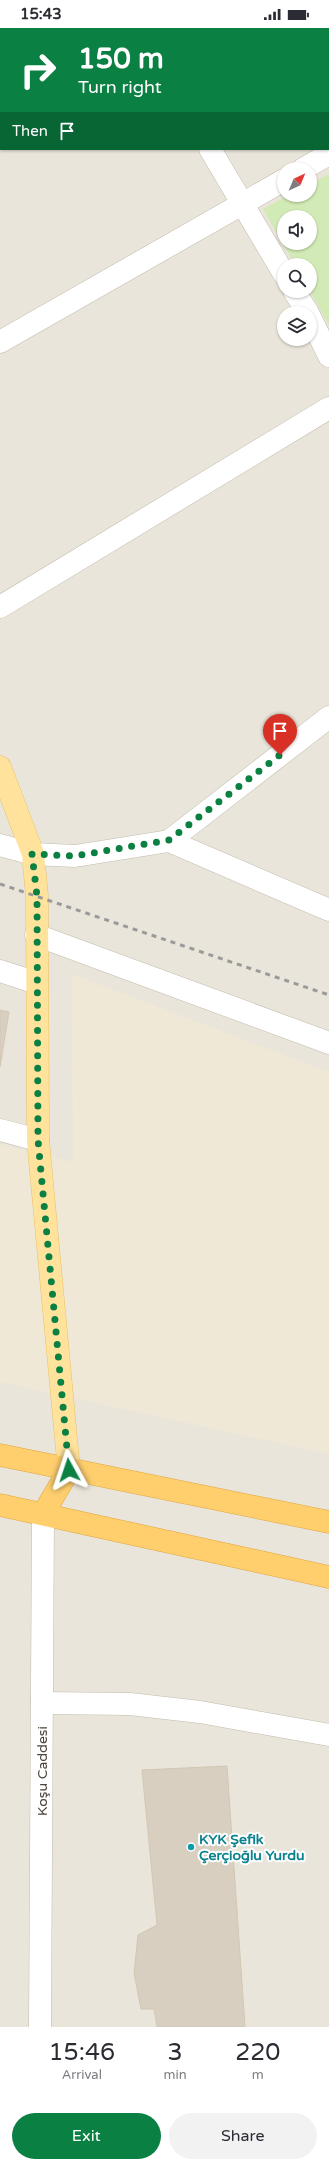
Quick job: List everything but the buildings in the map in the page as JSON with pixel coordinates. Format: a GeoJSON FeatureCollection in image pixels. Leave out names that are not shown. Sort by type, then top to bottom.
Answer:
{"type":"FeatureCollection","features":[{"type":"Feature","properties":{"kind":"highway"},"geometry":{"type":"LineString","coordinates":[[0,1455],[329,1522]]}},
{"type":"Feature","properties":{"kind":"highway"},"geometry":{"type":"LineString","coordinates":[[43,1514],[69,1470]]}},
{"type":"Feature","properties":{"kind":"highway"},"geometry":{"type":"LineString","coordinates":[[0,1505],[329,1577]]}},
{"type":"Feature","properties":{"kind":"main road"},"geometry":{"type":"LineString","coordinates":[[0,767],[32,854],[37,896],[36,983],[38,1140],[69,1470]]}},
{"type":"Feature","properties":{"kind":"street"},"geometry":{"type":"LineString","coordinates":[[211,150],[277,262]]}},
{"type":"Feature","properties":{"kind":"street"},"geometry":{"type":"LineString","coordinates":[[315,162],[329,154]]}},
{"type":"Feature","properties":{"kind":"street"},"geometry":{"type":"LineString","coordinates":[[0,342],[277,184]]}},
{"type":"Feature","properties":{"kind":"street"},"geometry":{"type":"LineString","coordinates":[[317,331],[329,356]]}},
{"type":"Feature","properties":{"kind":"street"},"geometry":{"type":"LineString","coordinates":[[0,607],[329,408]]}},
{"type":"Feature","properties":{"kind":"street"},"geometry":{"type":"LineString","coordinates":[[0,845],[32,854],[75,856],[169,840],[329,717]]}},
{"type":"Feature","properties":{"kind":"street"},"geometry":{"type":"LineString","coordinates":[[169,840],[329,910]]}},
{"type":"Feature","properties":{"kind":"street"},"geometry":{"type":"LineString","coordinates":[[36,935],[329,1043]]}},
{"type":"Feature","properties":{"kind":"street"},"geometry":{"type":"LineString","coordinates":[[0,971],[36,983]]}},
{"type":"Feature","properties":{"kind":"street"},"geometry":{"type":"LineString","coordinates":[[0,1130],[38,1140]]}},
{"type":"Feature","properties":{"kind":"street","name":"Koşu Caddesi"},"geometry":{"type":"LineString","coordinates":[[40,2027],[43,1514]]}},
{"type":"Feature","properties":{"kind":"street"},"geometry":{"type":"LineString","coordinates":[[42,1703],[130,1704],[200,1712],[329,1735]]}},
{"type":"Feature","properties":{"kind":"shaded area"},"geometry":{"type":"Polygon","coordinates":[[[0,150],[329,150],[329,2027],[0,2027],[0,150]]]}},
{"type":"Feature","properties":{"kind":"shaded area"},"geometry":{"type":"Polygon","coordinates":[[[72,974],[329,1072],[329,1454],[0,1382],[0,1144],[73,1162],[72,974]]]}},
{"type":"Feature","properties":{"kind":"green space"},"geometry":{"type":"Polygon","coordinates":[[[329,174],[329,325],[314,298],[317,298],[317,258],[291,258],[286,250],[317,250],[317,210],[277,210],[277,234],[263,209],[277,201],[317,202],[317,180],[329,174]]]}},
{"type":"Feature","properties":{"kind":"railway"},"geometry":{"type":"LineString","coordinates":[[0,884],[329,995]]}},
{"type":"Feature","properties":{"kind":"place","name":"KYK Şefik Çerçioğlu Yurdu"},"geometry":{"type":"Point","coordinates":[191,1847]}},
{"type":"Feature","properties":{"kind":"route"},"geometry":{"type":"LineString","coordinates":[[69,1470],[38,1140],[37,896],[32,854],[75,856],[169,840],[280,755]]}}]}
